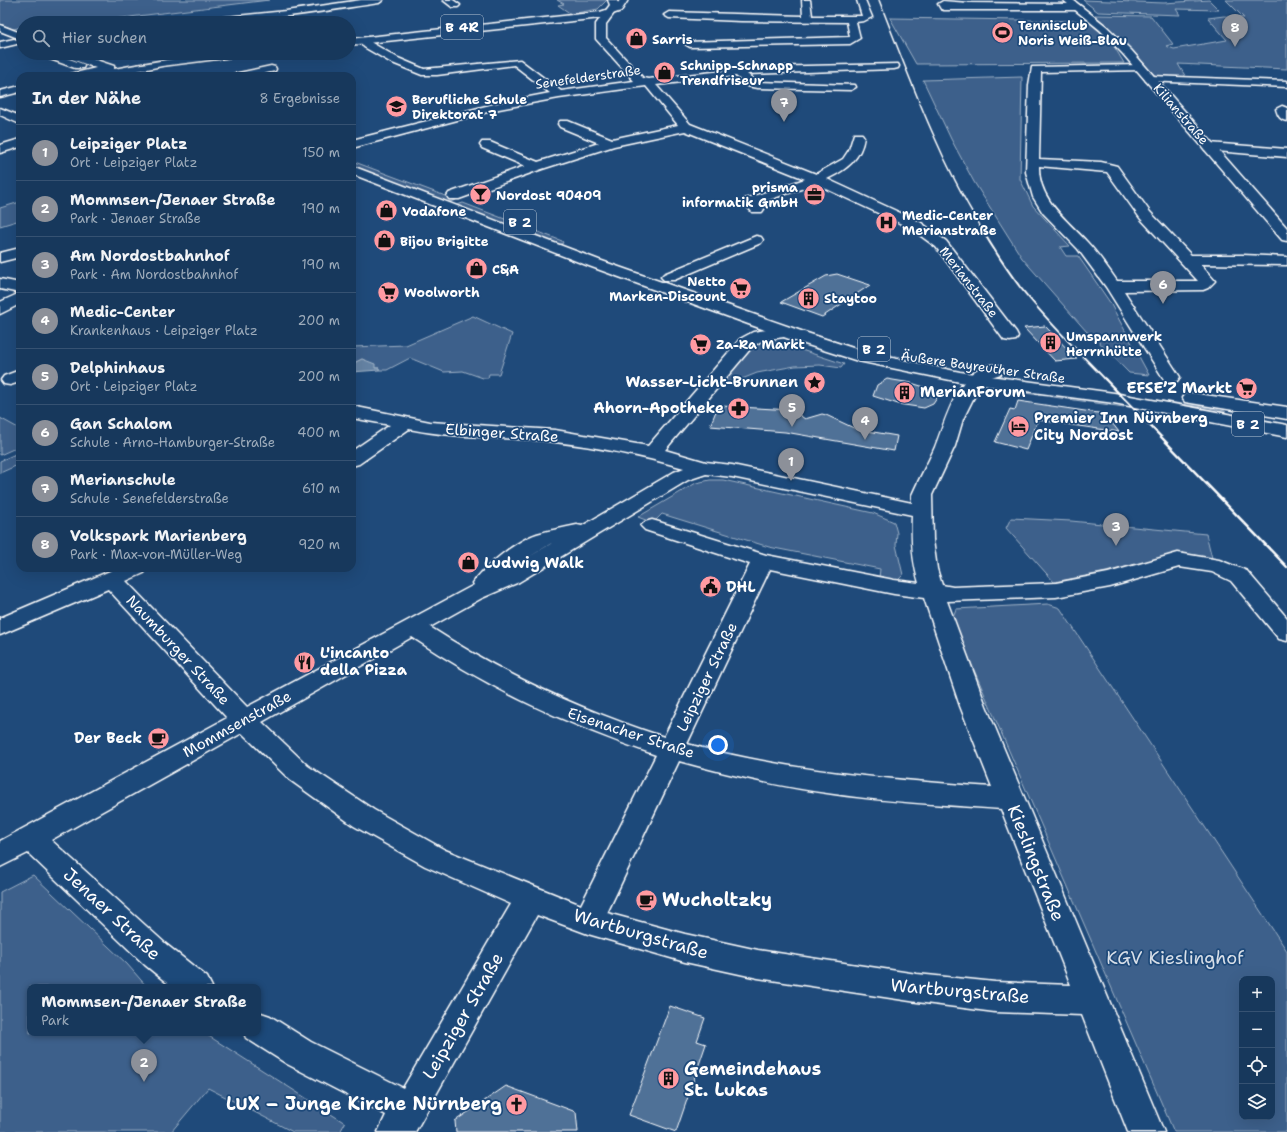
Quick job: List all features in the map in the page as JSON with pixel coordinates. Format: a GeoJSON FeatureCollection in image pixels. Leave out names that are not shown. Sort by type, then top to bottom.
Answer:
{"type":"FeatureCollection","features":[{"type":"Feature","properties":{"kind":"street"},"geometry":{"type":"LineString","coordinates":[[268,16],[379,0]]}},
{"type":"Feature","properties":{"kind":"street"},"geometry":{"type":"LineString","coordinates":[[447,0],[455,5]]}},
{"type":"Feature","properties":{"kind":"street"},"geometry":{"type":"LineString","coordinates":[[806,0],[808,19]]}},
{"type":"Feature","properties":{"kind":"street"},"geometry":{"type":"LineString","coordinates":[[669,15],[742,13],[808,19],[851,20],[867,17],[861,0]]}},
{"type":"Feature","properties":{"kind":"street","name":"Kilianstraße"},"geometry":{"type":"LineString","coordinates":[[1067,0],[1114,38],[1287,237]]}},
{"type":"Feature","properties":{"kind":"street"},"geometry":{"type":"LineString","coordinates":[[454,196],[537,166],[611,143],[686,127],[649,83],[639,81],[606,47],[600,34],[601,24],[616,6]]}},
{"type":"Feature","properties":{"kind":"street"},"geometry":{"type":"LineString","coordinates":[[616,6],[609,28],[611,37],[650,78],[649,83]]}},
{"type":"Feature","properties":{"kind":"street","name":"B 4R"},"geometry":{"type":"LineString","coordinates":[[356,39],[598,11],[616,6]]}},
{"type":"Feature","properties":{"kind":"street","name":"B 4R"},"geometry":{"type":"LineString","coordinates":[[356,40],[568,18],[616,6]]}},
{"type":"Feature","properties":{"kind":"street"},"geometry":{"type":"LineString","coordinates":[[965,6],[1077,7]]}},
{"type":"Feature","properties":{"kind":"street"},"geometry":{"type":"LineString","coordinates":[[742,13],[746,43],[757,63]]}},
{"type":"Feature","properties":{"kind":"street"},"geometry":{"type":"LineString","coordinates":[[568,18],[592,20],[601,24]]}},
{"type":"Feature","properties":{"kind":"street"},"geometry":{"type":"LineString","coordinates":[[690,44],[850,41],[855,38],[851,20]]}},
{"type":"Feature","properties":{"kind":"street"},"geometry":{"type":"LineString","coordinates":[[0,28],[16,39]]}},
{"type":"Feature","properties":{"kind":"street"},"geometry":{"type":"LineString","coordinates":[[0,37],[16,41]]}},
{"type":"Feature","properties":{"kind":"street"},"geometry":{"type":"LineString","coordinates":[[364,40],[368,45],[394,60],[422,72],[437,72],[516,62]]}},
{"type":"Feature","properties":{"kind":"street"},"geometry":{"type":"LineString","coordinates":[[0,45],[16,43]]}},
{"type":"Feature","properties":{"kind":"street"},"geometry":{"type":"LineString","coordinates":[[504,51],[559,96]]}},
{"type":"Feature","properties":{"kind":"street"},"geometry":{"type":"LineString","coordinates":[[64,60],[100,72]]}},
{"type":"Feature","properties":{"kind":"street"},"geometry":{"type":"LineString","coordinates":[[78,60],[101,72]]}},
{"type":"Feature","properties":{"kind":"street"},"geometry":{"type":"LineString","coordinates":[[107,72],[154,60]]}},
{"type":"Feature","properties":{"kind":"street"},"geometry":{"type":"LineString","coordinates":[[109,72],[180,60]]}},
{"type":"Feature","properties":{"kind":"street","name":"Senefelderstraße"},"geometry":{"type":"LineString","coordinates":[[356,143],[498,106],[649,83],[738,72],[757,63],[794,68],[894,66]]}},
{"type":"Feature","properties":{"kind":"street"},"geometry":{"type":"LineString","coordinates":[[794,68],[803,86]]}},
{"type":"Feature","properties":{"kind":"street"},"geometry":{"type":"LineString","coordinates":[[1140,68],[1036,69],[1034,84],[1034,181],[1048,210],[1083,246],[1113,286],[1171,377]]}},
{"type":"Feature","properties":{"kind":"street"},"geometry":{"type":"LineString","coordinates":[[257,72],[271,69]]}},
{"type":"Feature","properties":{"kind":"street"},"geometry":{"type":"LineString","coordinates":[[738,72],[751,84],[851,87]]}},
{"type":"Feature","properties":{"kind":"street"},"geometry":{"type":"LineString","coordinates":[[1150,79],[1287,84]]}},
{"type":"Feature","properties":{"kind":"street"},"geometry":{"type":"LineString","coordinates":[[0,94],[16,90]]}},
{"type":"Feature","properties":{"kind":"street"},"geometry":{"type":"LineString","coordinates":[[0,97],[16,95]]}},
{"type":"Feature","properties":{"kind":"street"},"geometry":{"type":"LineString","coordinates":[[0,111],[16,118]]}},
{"type":"Feature","properties":{"kind":"street"},"geometry":{"type":"LineString","coordinates":[[564,124],[611,143]]}},
{"type":"Feature","properties":{"kind":"street","name":"Merianstraße"},"geometry":{"type":"LineString","coordinates":[[686,127],[816,179],[915,225],[941,244],[1010,336]]}},
{"type":"Feature","properties":{"kind":"street"},"geometry":{"type":"LineString","coordinates":[[757,209],[750,202],[816,179],[848,161],[857,145],[858,137]]}},
{"type":"Feature","properties":{"kind":"street"},"geometry":{"type":"LineString","coordinates":[[0,149],[16,144]]}},
{"type":"Feature","properties":{"kind":"street"},"geometry":{"type":"LineString","coordinates":[[486,145],[537,166]]}},
{"type":"Feature","properties":{"kind":"street"},"geometry":{"type":"LineString","coordinates":[[1209,147],[1287,153]]}},
{"type":"Feature","properties":{"kind":"street","name":"Äußere Bayreuther Straße"},"geometry":{"type":"LineString","coordinates":[[356,159],[574,243],[669,277],[739,306],[841,340],[986,377],[1082,381],[1287,413]]}},
{"type":"Feature","properties":{"kind":"street"},"geometry":{"type":"LineString","coordinates":[[1033,162],[1101,166],[1112,169],[1145,215],[1206,279],[1206,283],[1192,286],[1113,286]]}},
{"type":"Feature","properties":{"kind":"street","name":"Äußere Bayreuther Straße"},"geometry":{"type":"LineString","coordinates":[[356,172],[592,262],[786,332],[864,357],[921,370],[986,377],[1114,398],[1287,431]]}},
{"type":"Feature","properties":{"kind":"street"},"geometry":{"type":"LineString","coordinates":[[669,277],[756,240]]}},
{"type":"Feature","properties":{"kind":"street"},"geometry":{"type":"LineString","coordinates":[[0,258],[16,253]]}},
{"type":"Feature","properties":{"kind":"street"},"geometry":{"type":"LineString","coordinates":[[1187,260],[1243,259],[1287,261]]}},
{"type":"Feature","properties":{"kind":"street"},"geometry":{"type":"LineString","coordinates":[[0,284],[16,287]]}},
{"type":"Feature","properties":{"kind":"street"},"geometry":{"type":"LineString","coordinates":[[0,309],[16,300]]}},
{"type":"Feature","properties":{"kind":"street"},"geometry":{"type":"LineString","coordinates":[[653,453],[746,343],[759,336],[786,332]]}},
{"type":"Feature","properties":{"kind":"street"},"geometry":{"type":"LineString","coordinates":[[922,511],[935,494],[986,377]]}},
{"type":"Feature","properties":{"kind":"street","name":"Elbinger Straße"},"geometry":{"type":"LineString","coordinates":[[356,413],[404,424],[430,428],[555,436],[653,453],[704,468],[732,471],[922,511]]}},
{"type":"Feature","properties":{"kind":"street"},"geometry":{"type":"LineString","coordinates":[[356,457],[404,424]]}},
{"type":"Feature","properties":{"kind":"street","name":"Mommsenstraße"},"geometry":{"type":"LineString","coordinates":[[0,855],[474,593],[511,577],[681,476],[704,468]]}},
{"type":"Feature","properties":{"kind":"street","name":"Kieslingstraße"},"geometry":{"type":"LineString","coordinates":[[922,511],[923,554],[933,592],[973,706],[1146,1132]]}},
{"type":"Feature","properties":{"kind":"street"},"geometry":{"type":"LineString","coordinates":[[652,526],[763,561],[845,578],[933,592],[975,594],[1056,590],[1110,580],[1178,560],[1202,562],[1219,566],[1239,576],[1287,633]]}},
{"type":"Feature","properties":{"kind":"street","name":"Leipziger Straße"},"geometry":{"type":"LineString","coordinates":[[588,921],[763,561]]}},
{"type":"Feature","properties":{"kind":"street"},"geometry":{"type":"LineString","coordinates":[[0,627],[127,572]]}},
{"type":"Feature","properties":{"kind":"street","name":"Naumburger Straße"},"geometry":{"type":"LineString","coordinates":[[112,579],[244,720]]}},
{"type":"Feature","properties":{"kind":"street","name":"Eisenacher Straße"},"geometry":{"type":"LineString","coordinates":[[413,627],[448,651],[513,688],[579,718],[672,749],[746,768],[833,784],[1010,799]]}},
{"type":"Feature","properties":{"kind":"street","name":"Wartburgstraße"},"geometry":{"type":"LineString","coordinates":[[244,720],[299,773],[364,818],[435,858],[530,899],[588,921],[686,948],[758,964],[843,978],[995,997],[1092,1001]]}},
{"type":"Feature","properties":{"kind":"street","name":"Jenaer Straße"},"geometry":{"type":"LineString","coordinates":[[30,838],[156,955],[192,984]]}},
{"type":"Feature","properties":{"kind":"street","name":"Leipziger Straße"},"geometry":{"type":"LineString","coordinates":[[402,1120],[530,899]]}},
{"type":"Feature","properties":{"kind":"street"},"geometry":{"type":"LineString","coordinates":[[261,1029],[402,1120]]}},
{"type":"Feature","properties":{"kind":"green space"},"geometry":{"type":"Polygon","coordinates":[[[0,0],[269,0],[138,16],[16,16],[16,28],[13,29],[0,24],[0,0]]]}},
{"type":"Feature","properties":{"kind":"green space"},"geometry":{"type":"Polygon","coordinates":[[[557,0],[607,0],[598,9],[571,14],[558,5],[564,4],[557,0]]]}},
{"type":"Feature","properties":{"kind":"green space"},"geometry":{"type":"Polygon","coordinates":[[[1083,0],[1164,3],[1209,0],[1219,10],[1176,9],[1180,15],[1098,12],[1083,0]]]}},
{"type":"Feature","properties":{"kind":"green space"},"geometry":{"type":"Polygon","coordinates":[[[1226,0],[1287,0],[1287,69],[1178,64],[1187,79],[1155,76],[1134,52],[1095,15],[1151,16],[1173,44],[1166,46],[1174,49],[1227,40],[1208,18],[1224,16],[1244,18],[1226,0]]]}},
{"type":"Feature","properties":{"kind":"green space","name":"Tennisclub Noris Weiß-Blau"},"geometry":{"type":"Polygon","coordinates":[[[890,18],[1088,21],[1112,43],[1124,63],[916,64],[890,18]]]}},
{"type":"Feature","properties":{"kind":"green space"},"geometry":{"type":"Polygon","coordinates":[[[1022,77],[1020,179],[1033,206],[1070,246],[1060,247],[1066,256],[1078,256],[1109,301],[1149,375],[1129,373],[1091,334],[1087,332],[1022,258],[974,182],[951,139],[923,80],[1022,77]]]}},
{"type":"Feature","properties":{"kind":"green space"},"geometry":{"type":"Polygon","coordinates":[[[356,162],[456,200],[446,203],[356,169],[356,162]]]}},
{"type":"Feature","properties":{"kind":"green space"},"geometry":{"type":"Polygon","coordinates":[[[16,203],[16,221],[0,226],[0,208],[16,203]]]}},
{"type":"Feature","properties":{"kind":"green space"},"geometry":{"type":"Polygon","coordinates":[[[463,203],[562,241],[563,243],[559,245],[454,206],[463,203]]]}},
{"type":"Feature","properties":{"kind":"green space"},"geometry":{"type":"Polygon","coordinates":[[[473,316],[512,334],[499,374],[489,374],[488,378],[483,378],[463,371],[444,372],[410,358],[387,370],[379,370],[379,368],[375,368],[362,359],[356,362],[356,347],[406,345],[473,316]]]}},
{"type":"Feature","properties":{"kind":"green space"},"geometry":{"type":"Polygon","coordinates":[[[760,317],[856,348],[946,366],[944,371],[849,349],[760,317]]]}},
{"type":"Feature","properties":{"kind":"green space"},"geometry":{"type":"Polygon","coordinates":[[[771,340],[844,364],[841,368],[820,365],[795,366],[757,373],[732,383],[722,381],[753,343],[771,340]]]}},
{"type":"Feature","properties":{"kind":"green space"},"geometry":{"type":"Polygon","coordinates":[[[1022,380],[1209,408],[1225,411],[1226,413],[1020,382],[1022,380]]]}},
{"type":"Feature","properties":{"kind":"green space"},"geometry":{"type":"Polygon","coordinates":[[[1018,388],[1120,403],[1124,407],[1018,392],[1018,388]]]}},
{"type":"Feature","properties":{"kind":"green space"},"geometry":{"type":"Polygon","coordinates":[[[0,418],[16,427],[16,448],[0,455],[0,418]]]}},
{"type":"Feature","properties":{"kind":"green space"},"geometry":{"type":"Polygon","coordinates":[[[16,454],[16,466],[0,473],[0,461],[16,454]]]}},
{"type":"Feature","properties":{"kind":"green space"},"geometry":{"type":"Polygon","coordinates":[[[710,480],[723,480],[873,513],[894,522],[897,533],[896,545],[903,575],[898,580],[879,578],[880,569],[769,547],[662,514],[653,523],[638,517],[696,483],[710,480]]]}},
{"type":"Feature","properties":{"kind":"green space"},"geometry":{"type":"Polygon","coordinates":[[[1011,518],[1071,521],[1206,534],[1212,558],[1179,553],[1106,572],[1054,582],[1006,528],[1011,518]]]}},
{"type":"Feature","properties":{"kind":"green space","name":"KGV Kieslinghof"},"geometry":{"type":"Polygon","coordinates":[[[1048,604],[1060,608],[1287,951],[1287,1132],[1174,1132],[952,619],[956,609],[1048,604]]]}},
{"type":"Feature","properties":{"kind":"green space"},"geometry":{"type":"Polygon","coordinates":[[[33,875],[127,964],[144,984],[27,984],[27,1036],[209,1036],[345,1123],[340,1132],[293,1132],[208,1088],[171,1132],[0,1132],[0,892],[33,875]]]}},
{"type":"Feature","properties":{"kind":"shaded area"},"geometry":{"type":"Polygon","coordinates":[[[362,359],[375,364],[375,368],[379,368],[379,370],[356,372],[356,362],[362,359]]]}},
{"type":"Feature","properties":{"kind":"building","name":"Staytoo"},"geometry":{"type":"Polygon","coordinates":[[[837,274],[870,285],[822,317],[781,302],[826,276],[837,274]]]}},
{"type":"Feature","properties":{"kind":"building","name":"Umspannwerk Herrnhütte"},"geometry":{"type":"Polygon","coordinates":[[[1045,326],[1077,359],[1055,361],[1024,328],[1045,326]]]}},
{"type":"Feature","properties":{"kind":"building","name":"MerianForum"},"geometry":{"type":"Polygon","coordinates":[[[887,379],[911,383],[938,391],[937,398],[933,404],[924,408],[898,404],[873,396],[877,385],[887,379]]]}},
{"type":"Feature","properties":{"kind":"building","name":"Premier Inn Nürnberg City Nordost"},"geometry":{"type":"Polygon","coordinates":[[[1018,401],[1105,414],[1119,432],[1038,420],[1026,450],[995,442],[1010,409],[1015,410],[1018,401]]]}},
{"type":"Feature","properties":{"kind":"building"},"geometry":{"type":"Polygon","coordinates":[[[721,406],[792,410],[805,419],[822,414],[826,415],[856,429],[897,436],[894,451],[785,432],[710,426],[716,411],[719,412],[721,406]]]}},
{"type":"Feature","properties":{"kind":"building","name":"Gemeindehaus St. Lukas"},"geometry":{"type":"Polygon","coordinates":[[[670,1006],[705,1018],[697,1041],[706,1044],[676,1132],[629,1115],[670,1006]]]}},
{"type":"Feature","properties":{"kind":"building","name":"LUX – Junge Kirche Nürnberg"},"geometry":{"type":"Polygon","coordinates":[[[506,1086],[576,1112],[578,1132],[456,1132],[455,1121],[506,1086]]]}},
{"type":"Feature","properties":{"kind":"railway"},"geometry":{"type":"LineString","coordinates":[[879,0],[924,114],[950,170],[979,224]]}},
{"type":"Feature","properties":{"kind":"railway"},"geometry":{"type":"LineString","coordinates":[[978,223],[1020,287],[1062,335],[1106,380]]}},
{"type":"Feature","properties":{"kind":"railway"},"geometry":{"type":"LineString","coordinates":[[1105,379],[1287,567]]}},
{"type":"Feature","properties":{"kind":"place","name":"Tennisclub Noris Weiß-Blau"},"geometry":{"type":"Point","coordinates":[1003,32]}},
{"type":"Feature","properties":{"kind":"place","name":"Sarris"},"geometry":{"type":"Point","coordinates":[636,39]}},
{"type":"Feature","properties":{"kind":"place","name":"Volkspark Marienberg"},"geometry":{"type":"Point","coordinates":[1235,47]}},
{"type":"Feature","properties":{"kind":"place","name":"Schnipp-Schnapp Trendfriseur"},"geometry":{"type":"Point","coordinates":[665,72]}},
{"type":"Feature","properties":{"kind":"place","name":"Berufliche Schule Direktorat 7"},"geometry":{"type":"Point","coordinates":[396,106]}},
{"type":"Feature","properties":{"kind":"place","name":"Merianschule"},"geometry":{"type":"Point","coordinates":[784,122]}},
{"type":"Feature","properties":{"kind":"place","name":"prisma informatik GmbH"},"geometry":{"type":"Point","coordinates":[814,194]}},
{"type":"Feature","properties":{"kind":"place","name":"Nordost 90409"},"geometry":{"type":"Point","coordinates":[481,195]}},
{"type":"Feature","properties":{"kind":"place","name":"Vodafone"},"geometry":{"type":"Point","coordinates":[387,211]}},
{"type":"Feature","properties":{"kind":"place","name":"Medic-Center Merianstraße"},"geometry":{"type":"Point","coordinates":[887,222]}},
{"type":"Feature","properties":{"kind":"place","name":"Bijou Brigitte"},"geometry":{"type":"Point","coordinates":[384,241]}},
{"type":"Feature","properties":{"kind":"place","name":"C&A"},"geometry":{"type":"Point","coordinates":[477,269]}},
{"type":"Feature","properties":{"kind":"place","name":"Netto Marken-Discount"},"geometry":{"type":"Point","coordinates":[741,288]}},
{"type":"Feature","properties":{"kind":"place","name":"Woolworth"},"geometry":{"type":"Point","coordinates":[389,292]}},
{"type":"Feature","properties":{"kind":"place","name":"Staytoo"},"geometry":{"type":"Point","coordinates":[808,298]}},
{"type":"Feature","properties":{"kind":"place","name":"Gan Schalom"},"geometry":{"type":"Point","coordinates":[1163,304]}},
{"type":"Feature","properties":{"kind":"place","name":"Umspannwerk Herrnhütte"},"geometry":{"type":"Point","coordinates":[1050,343]}},
{"type":"Feature","properties":{"kind":"place","name":"Za-Ra Markt"},"geometry":{"type":"Point","coordinates":[701,344]}},
{"type":"Feature","properties":{"kind":"place","name":"Wasser-Licht-Brunnen"},"geometry":{"type":"Point","coordinates":[814,382]}},
{"type":"Feature","properties":{"kind":"place","name":"EFSE’Z Markt"},"geometry":{"type":"Point","coordinates":[1247,388]}},
{"type":"Feature","properties":{"kind":"place","name":"MerianForum"},"geometry":{"type":"Point","coordinates":[905,392]}},
{"type":"Feature","properties":{"kind":"place","name":"Ahorn-Apotheke"},"geometry":{"type":"Point","coordinates":[739,408]}},
{"type":"Feature","properties":{"kind":"place","name":"Delphinhaus"},"geometry":{"type":"Point","coordinates":[792,427]}},
{"type":"Feature","properties":{"kind":"place","name":"Premier Inn Nürnberg City Nordost"},"geometry":{"type":"Point","coordinates":[1019,427]}},
{"type":"Feature","properties":{"kind":"place","name":"Medic-Center"},"geometry":{"type":"Point","coordinates":[865,440]}},
{"type":"Feature","properties":{"kind":"place","name":"Leipziger Platz"},"geometry":{"type":"Point","coordinates":[791,481]}},
{"type":"Feature","properties":{"kind":"place","name":"Am Nordostbahnhof"},"geometry":{"type":"Point","coordinates":[1116,546]}},
{"type":"Feature","properties":{"kind":"place","name":"Ludwig Walk"},"geometry":{"type":"Point","coordinates":[469,563]}},
{"type":"Feature","properties":{"kind":"place","name":"DHL"},"geometry":{"type":"Point","coordinates":[711,587]}},
{"type":"Feature","properties":{"kind":"place","name":"L'incanto della Pizza"},"geometry":{"type":"Point","coordinates":[305,662]}},
{"type":"Feature","properties":{"kind":"place","name":"Der Beck"},"geometry":{"type":"Point","coordinates":[158,738]}},
{"type":"Feature","properties":{"kind":"place","name":"Wucholtzky"},"geometry":{"type":"Point","coordinates":[646,900]}},
{"type":"Feature","properties":{"kind":"place","name":"Gemeindehaus St. Lukas"},"geometry":{"type":"Point","coordinates":[668,1079]}},
{"type":"Feature","properties":{"kind":"place","name":"Mommsen-/Jenaer Straße"},"geometry":{"type":"Point","coordinates":[144,1082]}},
{"type":"Feature","properties":{"kind":"place","name":"LUX – Junge Kirche Nürnberg"},"geometry":{"type":"Point","coordinates":[517,1104]}}]}
